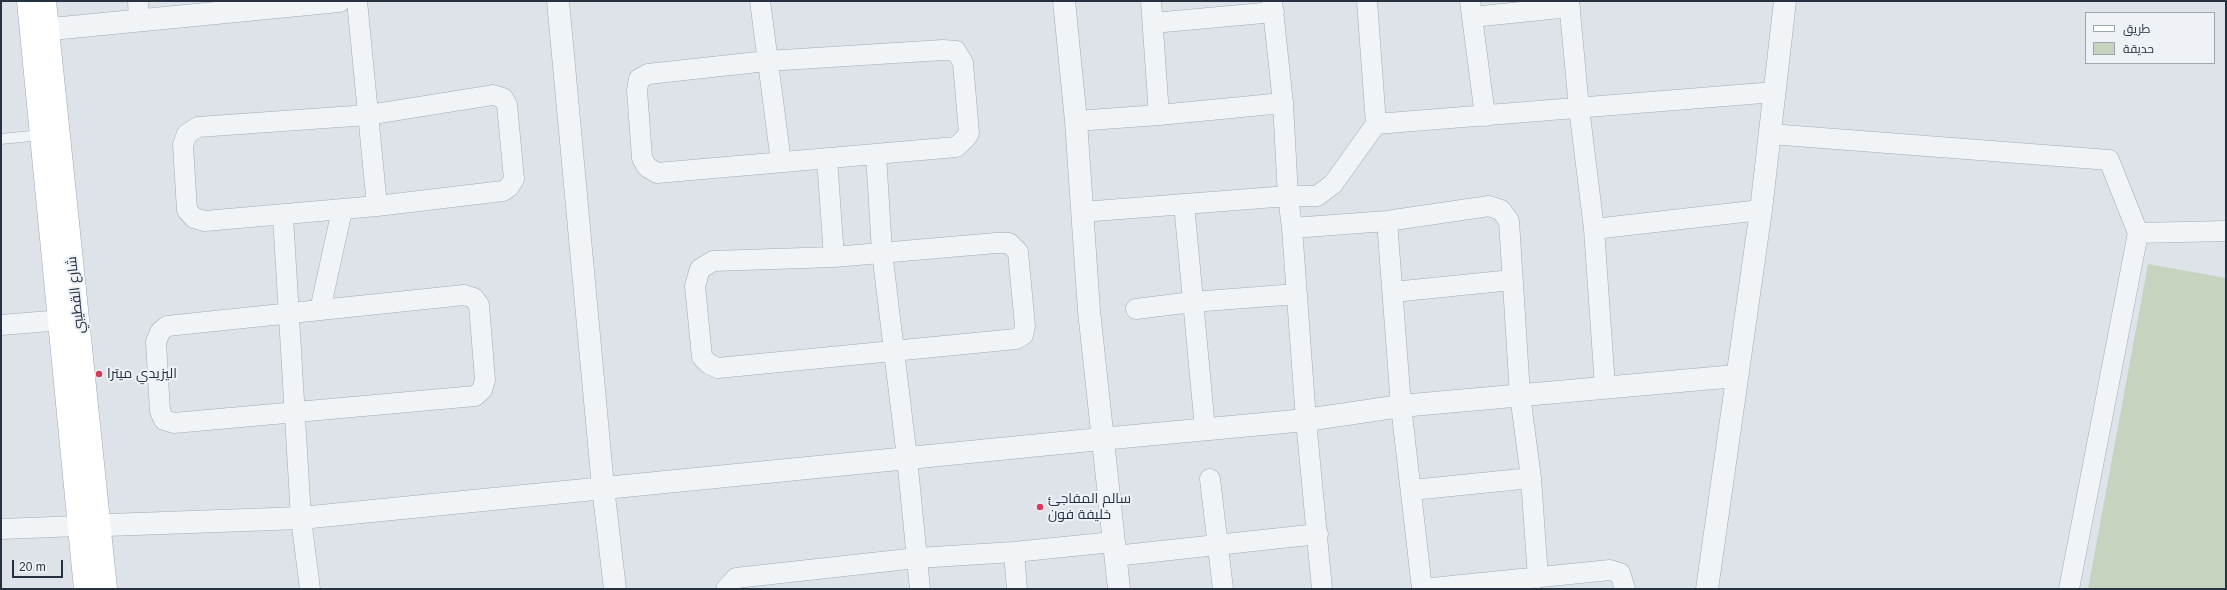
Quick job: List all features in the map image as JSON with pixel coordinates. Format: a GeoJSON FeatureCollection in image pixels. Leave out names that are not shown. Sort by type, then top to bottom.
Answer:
{"type":"FeatureCollection","features":[{"type":"Feature","properties":{"kind":"main road","name":"شارع القطيبي"},"geometry":{"type":"LineString","coordinates":[[28,1],[39,30],[89,525],[106,589]]}},
{"type":"Feature","properties":{"kind":"main road","name":"شارع القطيبي"},"geometry":{"type":"LineString","coordinates":[[45,1],[39,30],[40,135],[68,319]]}},
{"type":"Feature","properties":{"kind":"main road","name":"شارع القطيبي"},"geometry":{"type":"LineString","coordinates":[[85,589],[89,525]]}},
{"type":"Feature","properties":{"kind":"street"},"geometry":{"type":"LineString","coordinates":[[39,30],[138,11],[340,1]]}},
{"type":"Feature","properties":{"kind":"street"},"geometry":{"type":"LineString","coordinates":[[357,1],[377,206]]}},
{"type":"Feature","properties":{"kind":"street"},"geometry":{"type":"LineString","coordinates":[[558,1],[603,487],[615,589]]}},
{"type":"Feature","properties":{"kind":"street"},"geometry":{"type":"LineString","coordinates":[[760,1],[766,61],[781,162]]}},
{"type":"Feature","properties":{"kind":"street"},"geometry":{"type":"LineString","coordinates":[[1064,1],[1076,121],[1089,311],[1101,438],[1119,589]]}},
{"type":"Feature","properties":{"kind":"street"},"geometry":{"type":"LineString","coordinates":[[1151,1],[1159,115]]}},
{"type":"Feature","properties":{"kind":"street"},"geometry":{"type":"LineString","coordinates":[[1082,212],[1288,196],[1317,196],[1333,184],[1376,124],[1367,1]]}},
{"type":"Feature","properties":{"kind":"street"},"geometry":{"type":"LineString","coordinates":[[1708,589],[1736,376],[1761,210],[1786,1]]}},
{"type":"Feature","properties":{"kind":"street"},"geometry":{"type":"LineString","coordinates":[[1485,116],[1471,9],[1570,4],[1579,108],[1594,229],[1605,387]]}},
{"type":"Feature","properties":{"kind":"street"},"geometry":{"type":"LineString","coordinates":[[1153,23],[1273,6],[1283,102],[1288,196],[1292,228],[1306,420],[1318,534],[1322,589]]}},
{"type":"Feature","properties":{"kind":"street"},"geometry":{"type":"LineString","coordinates":[[943,50],[956,51],[963,63],[969,133],[965,139],[956,147],[876,154],[657,174],[647,167],[642,158],[637,90],[639,79],[648,74],[766,61],[943,50]]}},
{"type":"Feature","properties":{"kind":"street"},"geometry":{"type":"LineString","coordinates":[[1376,124],[1774,92]]}},
{"type":"Feature","properties":{"kind":"street"},"geometry":{"type":"LineString","coordinates":[[494,95],[503,98],[508,105],[514,179],[509,187],[503,191],[283,216],[206,221],[194,218],[187,210],[183,145],[187,134],[198,127],[368,115],[494,95]]}},
{"type":"Feature","properties":{"kind":"street"},"geometry":{"type":"LineString","coordinates":[[1076,121],[1159,115],[1283,102]]}},
{"type":"Feature","properties":{"kind":"street"},"geometry":{"type":"LineString","coordinates":[[1770,134],[2109,160],[2138,233],[2069,589]]}},
{"type":"Feature","properties":{"kind":"street"},"geometry":{"type":"LineString","coordinates":[[876,154],[882,252],[907,458],[920,589]]}},
{"type":"Feature","properties":{"kind":"street"},"geometry":{"type":"LineString","coordinates":[[827,158],[834,257]]}},
{"type":"Feature","properties":{"kind":"street"},"geometry":{"type":"LineString","coordinates":[[1184,204],[1205,429]]}},
{"type":"Feature","properties":{"kind":"street"},"geometry":{"type":"LineString","coordinates":[[1292,228],[1387,221],[1489,206],[1501,210],[1509,221],[1520,395],[1531,478],[1538,578]]}},
{"type":"Feature","properties":{"kind":"street"},"geometry":{"type":"LineString","coordinates":[[320,310],[342,210]]}},
{"type":"Feature","properties":{"kind":"street"},"geometry":{"type":"LineString","coordinates":[[1594,229],[1761,210]]}},
{"type":"Feature","properties":{"kind":"street"},"geometry":{"type":"LineString","coordinates":[[283,216],[296,413],[301,518],[310,589]]}},
{"type":"Feature","properties":{"kind":"street"},"geometry":{"type":"LineString","coordinates":[[1387,221],[1401,406],[1412,490],[1422,589],[1610,570],[1620,573],[1625,589]]}},
{"type":"Feature","properties":{"kind":"street"},"geometry":{"type":"LineString","coordinates":[[2138,233],[2226,231]]}},
{"type":"Feature","properties":{"kind":"street"},"geometry":{"type":"LineString","coordinates":[[1009,243],[1018,252],[1025,326],[1023,335],[1016,339],[718,368],[709,364],[702,357],[695,286],[700,269],[714,261],[834,257],[882,252],[1009,243]]}},
{"type":"Feature","properties":{"kind":"street"},"geometry":{"type":"LineString","coordinates":[[1393,292],[1512,280]]}},
{"type":"Feature","properties":{"kind":"street"},"geometry":{"type":"LineString","coordinates":[[1136,309],[1192,302],[1296,294]]}},
{"type":"Feature","properties":{"kind":"street"},"geometry":{"type":"LineString","coordinates":[[464,295],[474,298],[479,305],[482,390],[475,396],[296,413],[174,424],[164,420],[160,411],[156,342],[160,332],[167,326],[290,314],[464,295]]}},
{"type":"Feature","properties":{"kind":"street"},"geometry":{"type":"LineString","coordinates":[[1,325],[68,319]]}},
{"type":"Feature","properties":{"kind":"street"},"geometry":{"type":"LineString","coordinates":[[1,529],[301,518],[1101,438],[1306,420],[1401,406],[1736,376]]}},
{"type":"Feature","properties":{"kind":"street"},"geometry":{"type":"LineString","coordinates":[[1412,490],[1531,478]]}},
{"type":"Feature","properties":{"kind":"street"},"geometry":{"type":"LineString","coordinates":[[1210,479],[1223,589]]}},
{"type":"Feature","properties":{"kind":"street"},"geometry":{"type":"LineString","coordinates":[[726,589],[736,578],[917,558],[1014,552],[1218,544],[1318,534]]}},
{"type":"Feature","properties":{"kind":"street"},"geometry":{"type":"LineString","coordinates":[[1014,552],[1017,589]]}},
{"type":"Feature","properties":{"kind":"lane"},"geometry":{"type":"LineString","coordinates":[[1,139],[40,135]]}},
{"type":"Feature","properties":{"kind":"green space"},"geometry":{"type":"Polygon","coordinates":[[[2148,264],[2226,278],[2226,589],[2088,589],[2148,264]]]}},
{"type":"Feature","properties":{"kind":"place","name":"اليزيدي ميترا"},"geometry":{"type":"Point","coordinates":[99,374]}},
{"type":"Feature","properties":{"kind":"place","name":"سالم المفاجئ خليفة فون"},"geometry":{"type":"Point","coordinates":[1040,507]}}]}
